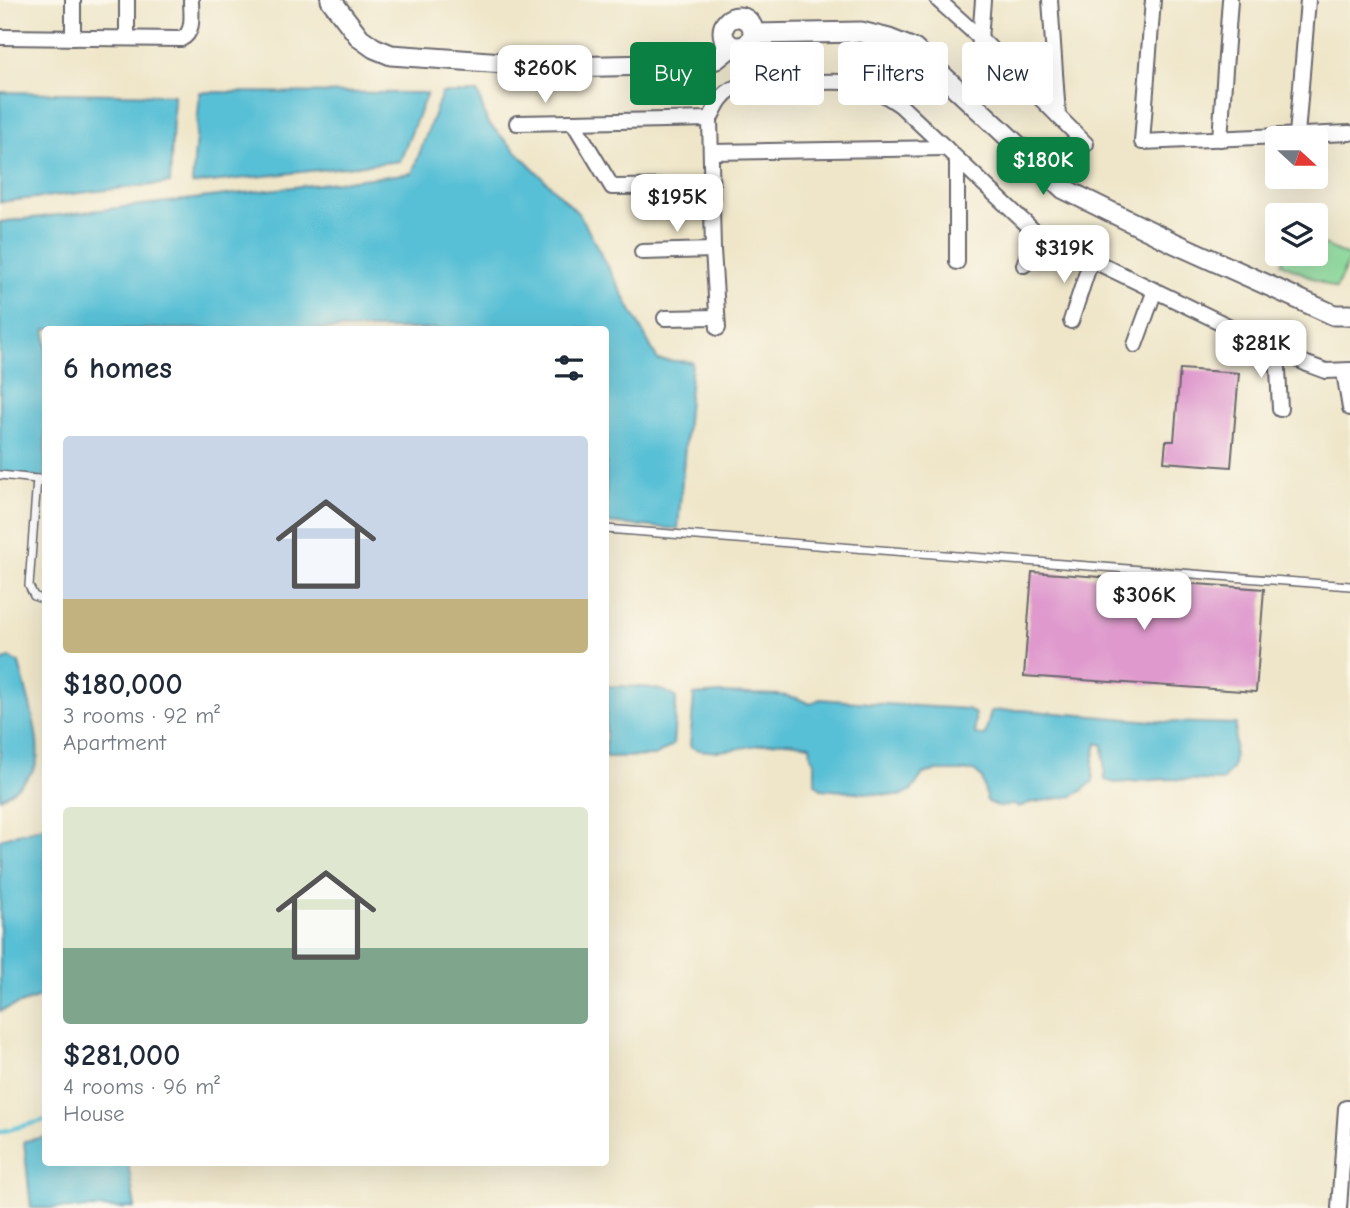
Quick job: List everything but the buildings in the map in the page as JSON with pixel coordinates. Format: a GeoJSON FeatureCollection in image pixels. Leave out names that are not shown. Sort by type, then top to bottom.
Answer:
{"type":"FeatureCollection","features":[{"type":"Feature","properties":{"kind":"street"},"geometry":{"type":"LineString","coordinates":[[73,0],[73,38]]}},
{"type":"Feature","properties":{"kind":"street"},"geometry":{"type":"LineString","coordinates":[[127,0],[127,38]]}},
{"type":"Feature","properties":{"kind":"street"},"geometry":{"type":"LineString","coordinates":[[0,37],[181,39],[187,36],[190,30],[191,0]]}},
{"type":"Feature","properties":{"kind":"street"},"geometry":{"type":"LineString","coordinates":[[331,0],[360,38],[391,55],[560,67],[596,67],[701,64],[716,59],[730,48]]}},
{"type":"Feature","properties":{"kind":"street"},"geometry":{"type":"LineString","coordinates":[[938,0],[1086,144]]}},
{"type":"Feature","properties":{"kind":"street"},"geometry":{"type":"LineString","coordinates":[[980,42],[983,0]]}},
{"type":"Feature","properties":{"kind":"street"},"geometry":{"type":"LineString","coordinates":[[1050,0],[1058,116]]}},
{"type":"Feature","properties":{"kind":"street"},"geometry":{"type":"LineString","coordinates":[[1153,0],[1142,142],[1265,137]]}},
{"type":"Feature","properties":{"kind":"street"},"geometry":{"type":"LineString","coordinates":[[1220,139],[1230,0]]}},
{"type":"Feature","properties":{"kind":"street"},"geometry":{"type":"LineString","coordinates":[[1298,126],[1308,0]]}},
{"type":"Feature","properties":{"kind":"street"},"geometry":{"type":"LineString","coordinates":[[730,45],[723,38],[722,32],[728,20],[734,17],[746,19],[753,28],[749,42]]}},
{"type":"Feature","properties":{"kind":"street"},"geometry":{"type":"LineString","coordinates":[[753,34],[861,32],[890,39],[914,50],[962,93]]}},
{"type":"Feature","properties":{"kind":"street"},"geometry":{"type":"LineString","coordinates":[[666,318],[717,322],[710,119],[720,100],[734,88],[751,84],[855,83],[880,91],[900,105],[1036,233],[1277,349],[1326,370],[1347,371],[1350,408]]}},
{"type":"Feature","properties":{"kind":"street"},"geometry":{"type":"LineString","coordinates":[[975,105],[1064,189],[1172,242],[1334,315],[1350,315]]}},
{"type":"Feature","properties":{"kind":"street"},"geometry":{"type":"LineString","coordinates":[[517,123],[710,119]]}},
{"type":"Feature","properties":{"kind":"street"},"geometry":{"type":"LineString","coordinates":[[573,122],[612,187],[712,186]]}},
{"type":"Feature","properties":{"kind":"street"},"geometry":{"type":"LineString","coordinates":[[1328,134],[1350,133]]}},
{"type":"Feature","properties":{"kind":"street"},"geometry":{"type":"LineString","coordinates":[[712,152],[946,148]]}},
{"type":"Feature","properties":{"kind":"street"},"geometry":{"type":"LineString","coordinates":[[957,159],[957,262]]}},
{"type":"Feature","properties":{"kind":"street"},"geometry":{"type":"LineString","coordinates":[[1024,265],[1036,233]]}},
{"type":"Feature","properties":{"kind":"street"},"geometry":{"type":"LineString","coordinates":[[642,252],[713,250]]}},
{"type":"Feature","properties":{"kind":"street"},"geometry":{"type":"LineString","coordinates":[[1071,321],[1091,260]]}},
{"type":"Feature","properties":{"kind":"street"},"geometry":{"type":"LineString","coordinates":[[1135,345],[1155,290]]}},
{"type":"Feature","properties":{"kind":"street"},"geometry":{"type":"LineString","coordinates":[[1277,349],[1280,409]]}},
{"type":"Feature","properties":{"kind":"street"},"geometry":{"type":"LineString","coordinates":[[1339,1208],[1346,1108],[1350,1108]]}},
{"type":"Feature","properties":{"kind":"lane"},"geometry":{"type":"LineString","coordinates":[[0,475],[41,479],[29,586],[34,596],[42,599]]}},
{"type":"Feature","properties":{"kind":"lane"},"geometry":{"type":"LineString","coordinates":[[609,529],[1350,586]]}},
{"type":"Feature","properties":{"kind":"green space"},"geometry":{"type":"Polygon","coordinates":[[[1328,247],[1350,257],[1336,289],[1287,266],[1328,266],[1328,247]]]}},
{"type":"Feature","properties":{"kind":"water"},"geometry":{"type":"Polygon","coordinates":[[[0,92],[174,95],[170,183],[0,202],[0,92]]]}},
{"type":"Feature","properties":{"kind":"water"},"geometry":{"type":"Polygon","coordinates":[[[200,92],[427,93],[400,161],[192,184],[200,92]]]}},
{"type":"Feature","properties":{"kind":"water"},"geometry":{"type":"Polygon","coordinates":[[[442,93],[478,93],[487,122],[580,215],[658,360],[692,362],[678,529],[609,523],[609,326],[42,326],[42,478],[1,475],[0,222],[412,173],[442,93]]]}},
{"type":"Feature","properties":{"kind":"water"},"geometry":{"type":"Polygon","coordinates":[[[10,658],[19,663],[35,725],[38,750],[35,766],[28,777],[0,798],[0,661],[10,658]]]}},
{"type":"Feature","properties":{"kind":"water"},"geometry":{"type":"Polygon","coordinates":[[[609,686],[653,688],[676,698],[673,745],[655,756],[609,757],[609,686]]]}},
{"type":"Feature","properties":{"kind":"water"},"geometry":{"type":"Polygon","coordinates":[[[694,695],[780,695],[810,704],[820,699],[968,709],[975,714],[975,734],[985,736],[991,711],[1021,710],[1165,722],[1236,724],[1233,767],[1222,781],[1167,779],[1115,783],[1105,780],[1103,745],[1097,743],[1093,781],[1083,790],[1073,796],[1019,807],[1013,804],[999,807],[987,801],[982,778],[974,771],[935,771],[923,774],[912,790],[900,796],[821,789],[815,783],[815,763],[810,745],[777,742],[719,751],[698,750],[690,746],[694,695]]]}},
{"type":"Feature","properties":{"kind":"water"},"geometry":{"type":"Polygon","coordinates":[[[42,827],[42,996],[0,1011],[0,839],[42,827]]]}},
{"type":"Feature","properties":{"kind":"water"},"geometry":{"type":"Polygon","coordinates":[[[42,1138],[42,1166],[129,1166],[135,1208],[31,1208],[24,1141],[42,1138]]]}},
{"type":"Feature","properties":{"kind":"waterway"},"geometry":{"type":"LineString","coordinates":[[0,1132],[42,1121]]}}]}
